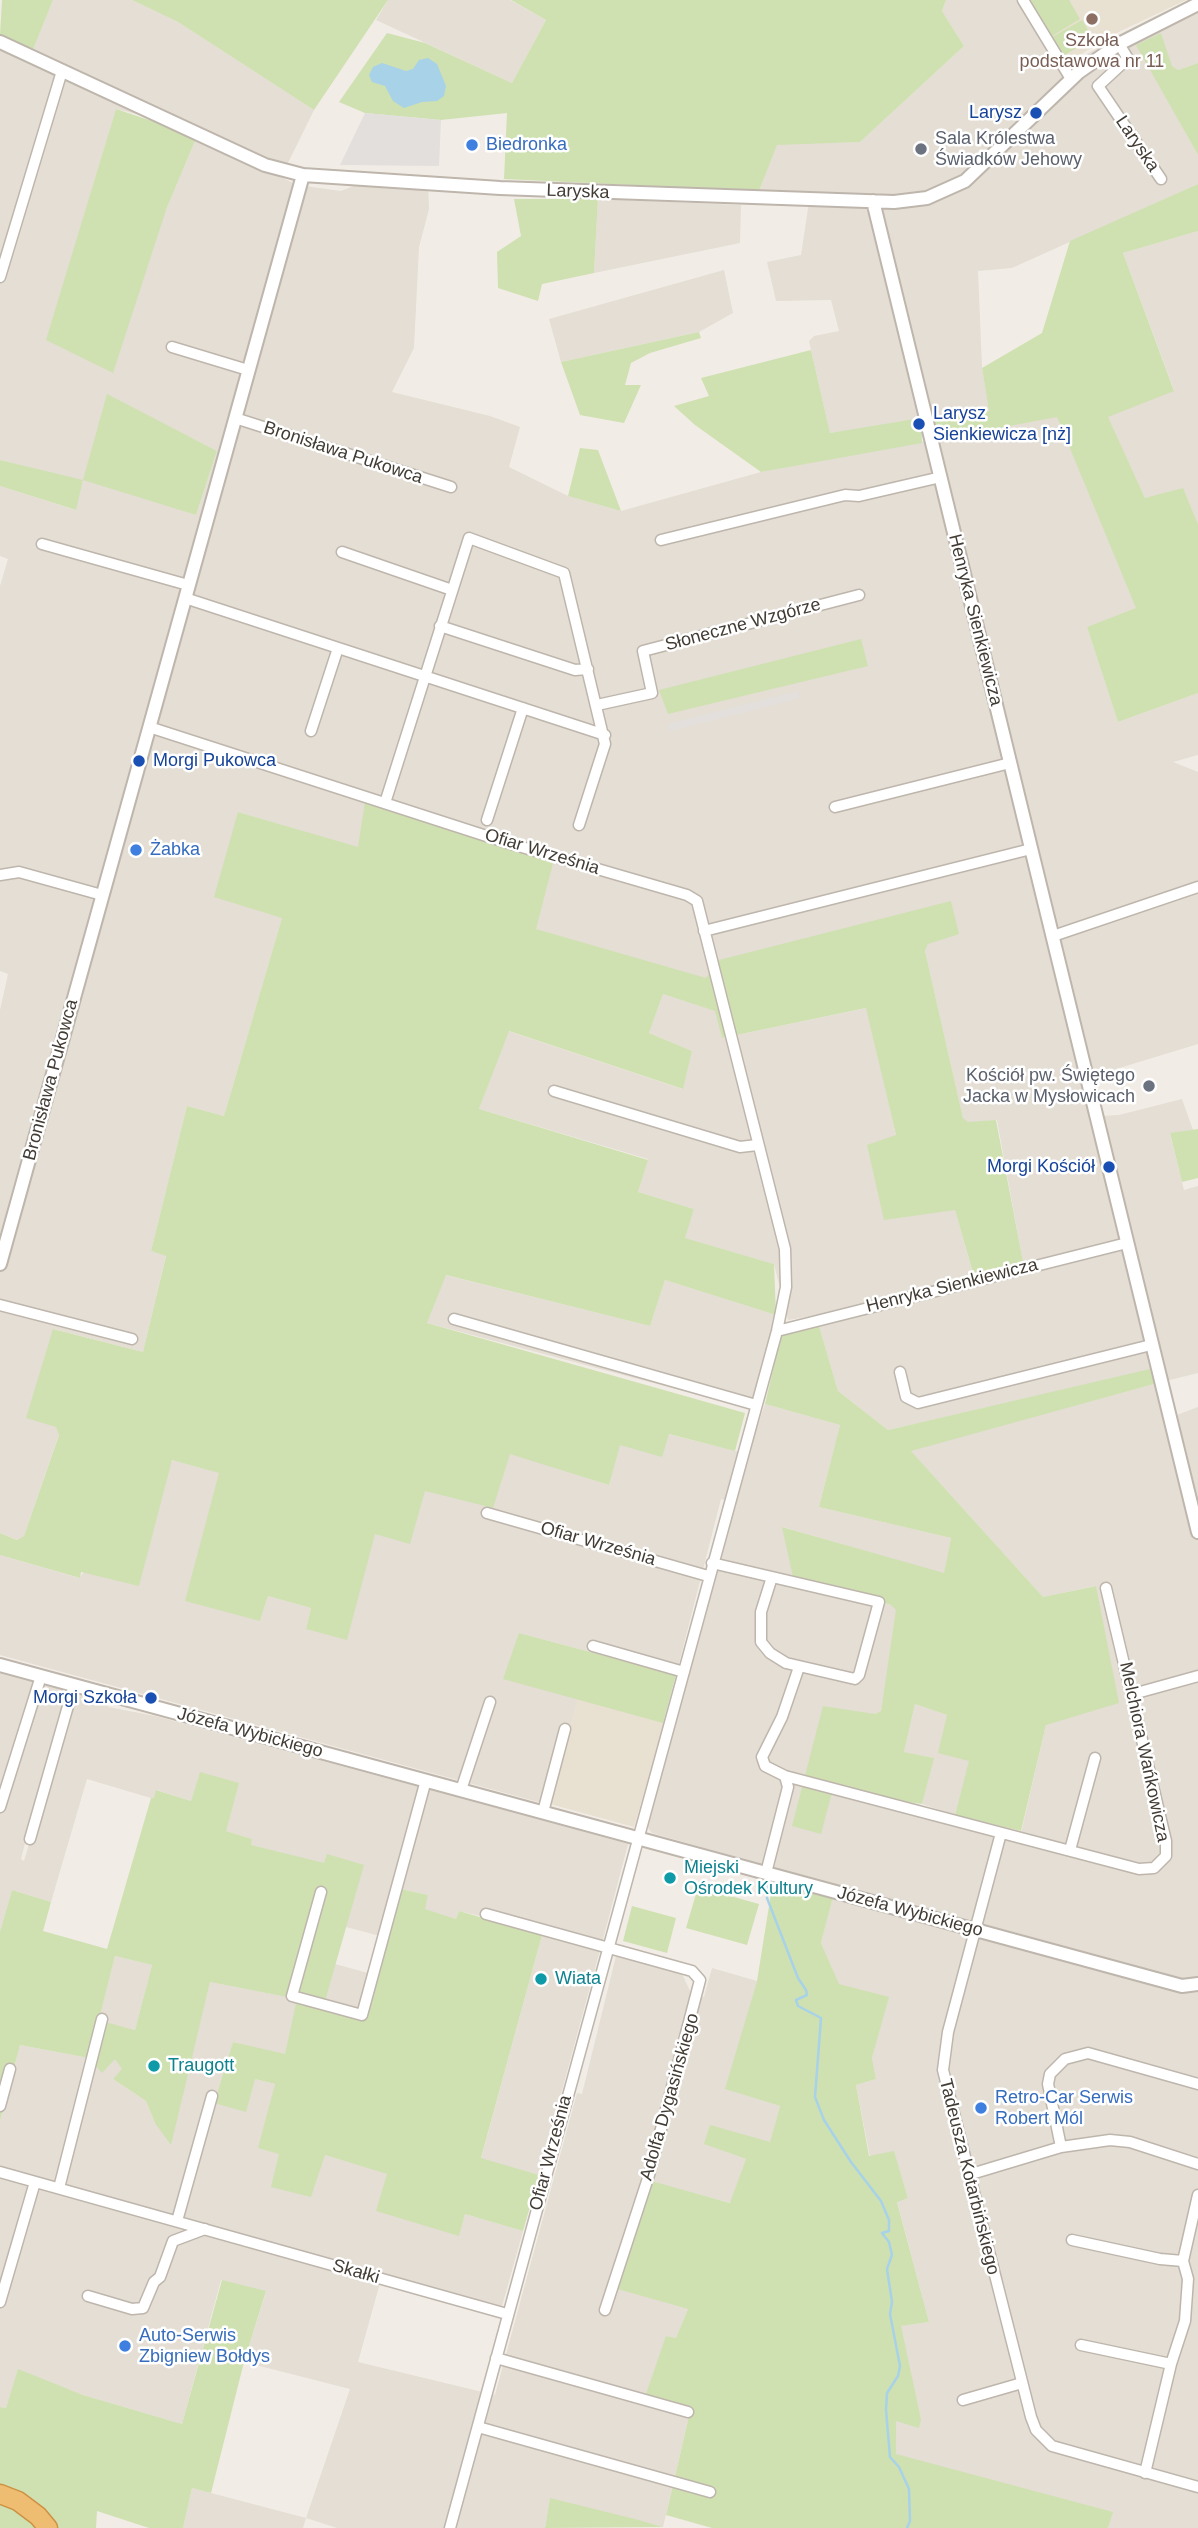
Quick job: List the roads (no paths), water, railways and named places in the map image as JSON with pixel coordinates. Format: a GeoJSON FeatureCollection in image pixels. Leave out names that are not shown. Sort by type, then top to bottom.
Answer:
{"type":"FeatureCollection","features":[{"type":"Feature","properties":{"kind":"highway"},"geometry":{"type":"LineString","coordinates":[[0,2494],[18,2501],[38,2516],[48,2528]]}},
{"type":"Feature","properties":{"kind":"street"},"geometry":{"type":"LineString","coordinates":[[1023,0],[1070,79]]}},
{"type":"Feature","properties":{"kind":"street","name":"Laryska"},"geometry":{"type":"LineString","coordinates":[[0,43],[265,165],[303,175],[500,188],[873,201],[928,198],[965,181],[1070,79],[1119,44],[1198,4]]}},
{"type":"Feature","properties":{"kind":"street","name":"Laryska"},"geometry":{"type":"LineString","coordinates":[[1119,44],[1127,58],[1098,86],[1161,179]]}},
{"type":"Feature","properties":{"kind":"street"},"geometry":{"type":"LineString","coordinates":[[0,277],[62,71]]}},
{"type":"Feature","properties":{"kind":"street","name":"Bronisława Pukowca"},"geometry":{"type":"LineString","coordinates":[[0,1264],[303,175]]}},
{"type":"Feature","properties":{"kind":"street","name":"Henryka Sienkiewicza"},"geometry":{"type":"LineString","coordinates":[[873,201],[1198,1532]]}},
{"type":"Feature","properties":{"kind":"street"},"geometry":{"type":"LineString","coordinates":[[172,347],[248,370]]}},
{"type":"Feature","properties":{"kind":"street","name":"Bronisława Pukowca"},"geometry":{"type":"LineString","coordinates":[[235,418],[452,487]]}},
{"type":"Feature","properties":{"kind":"street"},"geometry":{"type":"LineString","coordinates":[[661,540],[845,495],[859,496],[941,477]]}},
{"type":"Feature","properties":{"kind":"street"},"geometry":{"type":"LineString","coordinates":[[385,803],[469,538],[564,573],[605,735],[605,744],[579,825]]}},
{"type":"Feature","properties":{"kind":"street"},"geometry":{"type":"LineString","coordinates":[[42,544],[186,591],[338,648],[605,735]]}},
{"type":"Feature","properties":{"kind":"street"},"geometry":{"type":"LineString","coordinates":[[342,552],[452,590]]}},
{"type":"Feature","properties":{"kind":"street","name":"Słoneczne Wzgórze"},"geometry":{"type":"LineString","coordinates":[[597,705],[652,693],[643,651],[859,595]]}},
{"type":"Feature","properties":{"kind":"street"},"geometry":{"type":"LineString","coordinates":[[440,626],[575,670],[588,669]]}},
{"type":"Feature","properties":{"kind":"street"},"geometry":{"type":"LineString","coordinates":[[311,732],[338,648]]}},
{"type":"Feature","properties":{"kind":"street"},"geometry":{"type":"LineString","coordinates":[[487,820],[523,708]]}},
{"type":"Feature","properties":{"kind":"street","name":"Ofiar Września"},"geometry":{"type":"LineString","coordinates":[[149,727],[385,803],[687,895],[696,901],[785,1249],[786,1287],[777,1331],[450,2528]]}},
{"type":"Feature","properties":{"kind":"street"},"geometry":{"type":"LineString","coordinates":[[835,807],[1010,763]]}},
{"type":"Feature","properties":{"kind":"street"},"geometry":{"type":"LineString","coordinates":[[704,931],[1031,849]]}},
{"type":"Feature","properties":{"kind":"street"},"geometry":{"type":"LineString","coordinates":[[0,875],[19,872],[102,895]]}},
{"type":"Feature","properties":{"kind":"street"},"geometry":{"type":"LineString","coordinates":[[1053,936],[1198,887]]}},
{"type":"Feature","properties":{"kind":"street"},"geometry":{"type":"LineString","coordinates":[[554,1091],[740,1147],[757,1144]]}},
{"type":"Feature","properties":{"kind":"street","name":"Henryka Sienkiewicza"},"geometry":{"type":"LineString","coordinates":[[777,1331],[1127,1243]]}},
{"type":"Feature","properties":{"kind":"street"},"geometry":{"type":"LineString","coordinates":[[0,1305],[132,1339]]}},
{"type":"Feature","properties":{"kind":"street"},"geometry":{"type":"LineString","coordinates":[[454,1319],[756,1405]]}},
{"type":"Feature","properties":{"kind":"street"},"geometry":{"type":"LineString","coordinates":[[900,1371],[906,1397],[918,1403],[1151,1345]]}},
{"type":"Feature","properties":{"kind":"street","name":"Ofiar Września"},"geometry":{"type":"LineString","coordinates":[[487,1513],[709,1576]]}},
{"type":"Feature","properties":{"kind":"street"},"geometry":{"type":"LineString","coordinates":[[712,1563],[772,1577],[879,1602],[859,1675],[855,1679],[799,1667],[770,1653],[761,1642],[761,1612],[772,1577]]}},
{"type":"Feature","properties":{"kind":"street","name":"Melchiora Wańkowicza"},"geometry":{"type":"LineString","coordinates":[[785,1776],[1139,1869],[1154,1868],[1166,1856],[1166,1841],[1106,1588]]}},
{"type":"Feature","properties":{"kind":"street"},"geometry":{"type":"LineString","coordinates":[[593,1646],[684,1672]]}},
{"type":"Feature","properties":{"kind":"street","name":"Józefa Wybickiego"},"geometry":{"type":"LineString","coordinates":[[0,1665],[1182,1986],[1197,1985]]}},
{"type":"Feature","properties":{"kind":"street"},"geometry":{"type":"LineString","coordinates":[[765,1872],[788,1787],[785,1776],[762,1761],[782,1717],[799,1667]]}},
{"type":"Feature","properties":{"kind":"street"},"geometry":{"type":"LineString","coordinates":[[0,1807],[41,1676]]}},
{"type":"Feature","properties":{"kind":"street"},"geometry":{"type":"LineString","coordinates":[[1133,1694],[1198,1676]]}},
{"type":"Feature","properties":{"kind":"street"},"geometry":{"type":"LineString","coordinates":[[30,1839],[74,1685]]}},
{"type":"Feature","properties":{"kind":"street"},"geometry":{"type":"LineString","coordinates":[[461,1790],[490,1702]]}},
{"type":"Feature","properties":{"kind":"street"},"geometry":{"type":"LineString","coordinates":[[543,1812],[565,1729]]}},
{"type":"Feature","properties":{"kind":"street"},"geometry":{"type":"LineString","coordinates":[[1070,1850],[1095,1758]]}},
{"type":"Feature","properties":{"kind":"street"},"geometry":{"type":"LineString","coordinates":[[321,1892],[292,1996],[362,2015],[426,1780]]}},
{"type":"Feature","properties":{"kind":"street","name":"Tadeusza Kotarbińskiego"},"geometry":{"type":"LineString","coordinates":[[1001,1833],[974,1930],[943,2062],[944,2080],[1033,2424],[1046,2442],[1062,2450],[1198,2487]]}},
{"type":"Feature","properties":{"kind":"street"},"geometry":{"type":"LineString","coordinates":[[486,1914],[608,1947]]}},
{"type":"Feature","properties":{"kind":"street","name":"Adolfa Dygasińskiego"},"geometry":{"type":"LineString","coordinates":[[605,2310],[649,2175],[701,1987],[700,1980],[692,1971],[608,1947]]}},
{"type":"Feature","properties":{"kind":"street"},"geometry":{"type":"LineString","coordinates":[[59,2188],[103,2019]]}},
{"type":"Feature","properties":{"kind":"street"},"geometry":{"type":"LineString","coordinates":[[1061,2147],[1048,2084],[1051,2074],[1065,2059],[1088,2053],[1198,2084]]}},
{"type":"Feature","properties":{"kind":"street"},"geometry":{"type":"LineString","coordinates":[[0,2106],[10,2069]]}},
{"type":"Feature","properties":{"kind":"street"},"geometry":{"type":"LineString","coordinates":[[177,2221],[212,2096]]}},
{"type":"Feature","properties":{"kind":"street"},"geometry":{"type":"LineString","coordinates":[[968,2175],[1061,2147],[1110,2140],[1130,2142],[1198,2164]]}},
{"type":"Feature","properties":{"kind":"street","name":"Skałki"},"geometry":{"type":"LineString","coordinates":[[0,2172],[507,2314]]}},
{"type":"Feature","properties":{"kind":"street"},"geometry":{"type":"LineString","coordinates":[[0,2302],[35,2182]]}},
{"type":"Feature","properties":{"kind":"street"},"geometry":{"type":"LineString","coordinates":[[1145,2473],[1171,2364],[1185,2321],[1188,2279],[1184,2261],[1198,2195]]}},
{"type":"Feature","properties":{"kind":"street"},"geometry":{"type":"LineString","coordinates":[[88,2296],[132,2309],[143,2308],[154,2282],[160,2277],[173,2241],[205,2229]]}},
{"type":"Feature","properties":{"kind":"street"},"geometry":{"type":"LineString","coordinates":[[1072,2240],[1160,2259],[1184,2261]]}},
{"type":"Feature","properties":{"kind":"street"},"geometry":{"type":"LineString","coordinates":[[1081,2345],[1171,2364]]}},
{"type":"Feature","properties":{"kind":"street"},"geometry":{"type":"LineString","coordinates":[[496,2358],[688,2412]]}},
{"type":"Feature","properties":{"kind":"street"},"geometry":{"type":"LineString","coordinates":[[963,2400],[1022,2383]]}},
{"type":"Feature","properties":{"kind":"street"},"geometry":{"type":"LineString","coordinates":[[478,2427],[710,2492]]}},
{"type":"Feature","properties":{"kind":"water"},"geometry":{"type":"Polygon","coordinates":[[[428,58],[437,64],[446,86],[444,96],[437,101],[422,102],[404,108],[393,101],[385,86],[372,82],[369,75],[373,67],[382,63],[406,71],[413,69],[419,60],[428,58]]]}},
{"type":"Feature","properties":{"kind":"waterway"},"geometry":{"type":"LineString","coordinates":[[768,1885],[767,1898],[798,1978],[806,1990],[807,1995],[796,2000],[798,2006],[821,2018],[815,2097],[824,2120],[881,2201],[889,2220],[889,2231],[882,2233],[889,2242],[892,2255],[887,2269],[892,2302],[890,2314],[900,2366],[898,2376],[887,2393],[886,2410],[890,2457],[899,2467],[909,2489],[910,2521],[907,2528]]}},
{"type":"Feature","properties":{"kind":"place","name":"Szkoła podstawowa nr 11"},"geometry":{"type":"Point","coordinates":[1092,19]}},
{"type":"Feature","properties":{"kind":"place","name":"Larysz"},"geometry":{"type":"Point","coordinates":[1036,113]}},
{"type":"Feature","properties":{"kind":"place","name":"Biedronka"},"geometry":{"type":"Point","coordinates":[472,145]}},
{"type":"Feature","properties":{"kind":"place","name":"Sala Królestwa Świadków Jehowy"},"geometry":{"type":"Point","coordinates":[921,149]}},
{"type":"Feature","properties":{"kind":"place","name":"Larysz Sienkiewicza [nż]"},"geometry":{"type":"Point","coordinates":[919,424]}},
{"type":"Feature","properties":{"kind":"place","name":"Morgi Pukowca"},"geometry":{"type":"Point","coordinates":[139,761]}},
{"type":"Feature","properties":{"kind":"place","name":"Żabka"},"geometry":{"type":"Point","coordinates":[136,850]}},
{"type":"Feature","properties":{"kind":"place","name":"Kościół pw. Świętego Jacka w Mysłowicach"},"geometry":{"type":"Point","coordinates":[1149,1086]}},
{"type":"Feature","properties":{"kind":"place","name":"Morgi Kościół"},"geometry":{"type":"Point","coordinates":[1109,1167]}},
{"type":"Feature","properties":{"kind":"place","name":"Morgi Szkoła"},"geometry":{"type":"Point","coordinates":[151,1698]}},
{"type":"Feature","properties":{"kind":"place","name":"Miejski Ośrodek Kultury"},"geometry":{"type":"Point","coordinates":[670,1878]}},
{"type":"Feature","properties":{"kind":"place","name":"Wiata"},"geometry":{"type":"Point","coordinates":[541,1979]}},
{"type":"Feature","properties":{"kind":"place","name":"Traugott"},"geometry":{"type":"Point","coordinates":[154,2066]}},
{"type":"Feature","properties":{"kind":"place","name":"Retro-Car Serwis Robert Mól"},"geometry":{"type":"Point","coordinates":[981,2108]}},
{"type":"Feature","properties":{"kind":"place","name":"Auto-Serwis Zbigniew Bołdys"},"geometry":{"type":"Point","coordinates":[125,2346]}}]}
